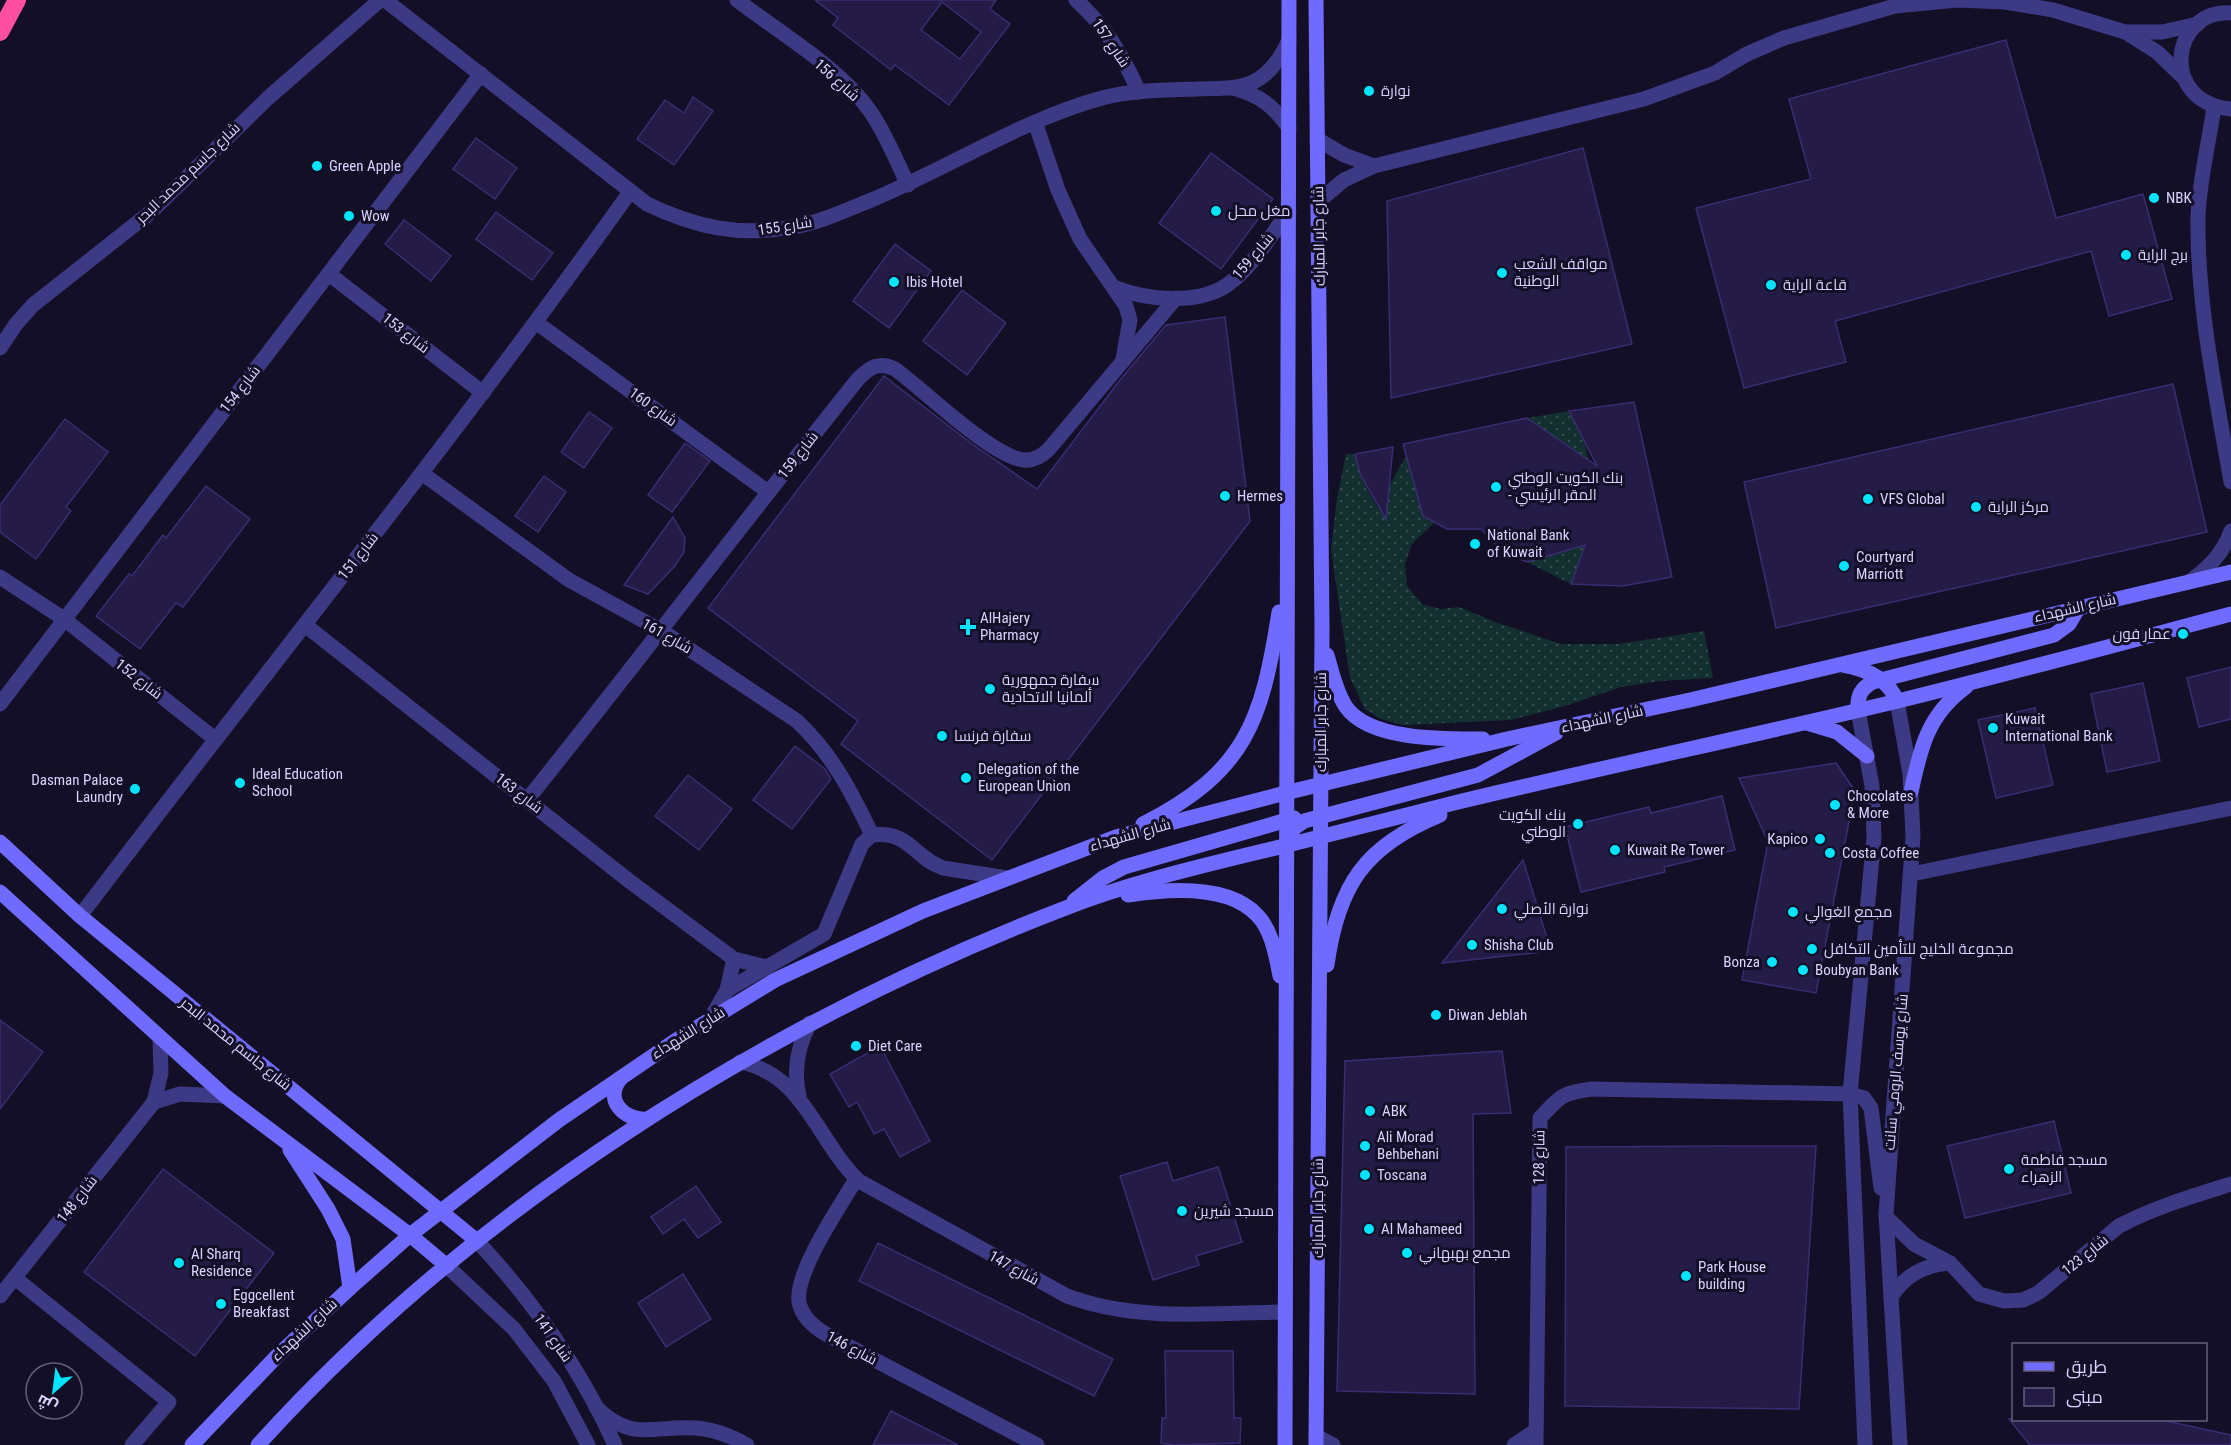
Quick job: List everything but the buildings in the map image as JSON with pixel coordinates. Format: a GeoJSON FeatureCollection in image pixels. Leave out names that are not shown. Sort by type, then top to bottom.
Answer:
{"type":"FeatureCollection","features":[{"type":"Feature","properties":{"kind":"highway"},"geometry":{"type":"LineString","coordinates":[[0,32],[14,7]]}},
{"type":"Feature","properties":{"kind":"highway"},"geometry":{"type":"LineString","coordinates":[[0,45],[14,7]]}},
{"type":"Feature","properties":{"kind":"main road","name":"شارع جابر المبارك"},"geometry":{"type":"LineString","coordinates":[[1285,1445],[1285,793],[1289,0]]}},
{"type":"Feature","properties":{"kind":"main road","name":"شارع جابر المبارك"},"geometry":{"type":"LineString","coordinates":[[1316,0],[1322,630],[1316,1441]]}},
{"type":"Feature","properties":{"kind":"main road"},"geometry":{"type":"LineString","coordinates":[[1116,837],[1156,817],[1204,787],[1226,767],[1245,741],[1269,674],[1287,559]]}},
{"type":"Feature","properties":{"kind":"main road","name":"شارع الشهداء"},"geometry":{"type":"LineString","coordinates":[[192,1445],[270,1363],[350,1288],[410,1234],[493,1169],[625,1073],[711,1018],[775,980],[843,947],[1007,878],[1116,837],[1507,739],[1690,700],[2231,572]]}},
{"type":"Feature","properties":{"kind":"main road"},"geometry":{"type":"LineString","coordinates":[[1858,710],[1858,697],[1862,690],[1882,679],[2054,636],[2069,624],[2079,607]]}},
{"type":"Feature","properties":{"kind":"main road"},"geometry":{"type":"LineString","coordinates":[[258,1445],[353,1347],[447,1266],[477,1241],[647,1119],[740,1062],[810,1023],[1006,930],[1068,907],[1191,868],[1492,794],[1971,683],[2231,614]]}},
{"type":"Feature","properties":{"kind":"main road"},"geometry":{"type":"LineString","coordinates":[[1322,630],[1339,695],[1347,709],[1364,722],[1406,734],[1507,739]]}},
{"type":"Feature","properties":{"kind":"main road"},"geometry":{"type":"LineString","coordinates":[[1837,664],[1866,671],[1882,679],[1897,701]]}},
{"type":"Feature","properties":{"kind":"main road"},"geometry":{"type":"LineString","coordinates":[[1911,792],[1920,753],[1931,723],[1946,702],[1971,683]]}},
{"type":"Feature","properties":{"kind":"main road"},"geometry":{"type":"LineString","coordinates":[[1798,723],[1831,729],[1848,739],[1867,756]]}},
{"type":"Feature","properties":{"kind":"main road"},"geometry":{"type":"LineString","coordinates":[[1286,845],[1289,835],[1298,825],[1320,816],[1478,775],[1571,725]]}},
{"type":"Feature","properties":{"kind":"main road"},"geometry":{"type":"LineString","coordinates":[[1068,907],[1098,882],[1124,867],[1286,820],[1311,808],[1321,784]]}},
{"type":"Feature","properties":{"kind":"main road"},"geometry":{"type":"LineString","coordinates":[[1319,1028],[1335,923],[1346,892],[1362,866],[1403,832],[1492,794]]}},
{"type":"Feature","properties":{"kind":"main road","name":"شارع جاسم محمد البحر"},"geometry":{"type":"LineString","coordinates":[[0,842],[80,916],[477,1241]]}},
{"type":"Feature","properties":{"kind":"main road"},"geometry":{"type":"LineString","coordinates":[[0,892],[225,1095],[410,1234],[447,1266]]}},
{"type":"Feature","properties":{"kind":"main road"},"geometry":{"type":"LineString","coordinates":[[1089,900],[1158,892],[1210,894],[1243,904],[1258,915],[1269,935],[1286,1015]]}},
{"type":"Feature","properties":{"kind":"main road"},"geometry":{"type":"LineString","coordinates":[[625,1073],[614,1090],[615,1100],[627,1117],[647,1119]]}},
{"type":"Feature","properties":{"kind":"main road"},"geometry":{"type":"LineString","coordinates":[[284,1140],[328,1209],[343,1239],[350,1288]]}},
{"type":"Feature","properties":{"kind":"street","name":"شارع جاسم محمد البحر"},"geometry":{"type":"LineString","coordinates":[[0,348],[15,324],[33,305],[152,211],[260,105],[380,0]]}},
{"type":"Feature","properties":{"kind":"street","name":"شارع 155"},"geometry":{"type":"LineString","coordinates":[[384,0],[647,204],[691,223],[747,232],[794,227],[822,219],[908,185],[1035,123],[1102,98],[1139,92],[1233,88],[1252,82],[1268,72],[1281,57],[1289,40]]}},
{"type":"Feature","properties":{"kind":"street","name":"شارع 156"},"geometry":{"type":"LineString","coordinates":[[737,0],[852,90],[879,125],[908,185]]}},
{"type":"Feature","properties":{"kind":"street","name":"شارع 157"},"geometry":{"type":"LineString","coordinates":[[1076,0],[1107,32],[1125,60],[1139,92]]}},
{"type":"Feature","properties":{"kind":"street"},"geometry":{"type":"LineString","coordinates":[[1319,201],[1344,180],[1374,166],[1644,99],[1714,73],[1747,54],[1784,38],[1895,6],[1957,0],[2005,2],[2053,10],[2125,32],[2157,52],[2184,78],[2197,97],[2214,107],[2231,109]]}},
{"type":"Feature","properties":{"kind":"street"},"geometry":{"type":"LineString","coordinates":[[2184,78],[2181,54],[2187,38],[2204,20],[2231,7]]}},
{"type":"Feature","properties":{"kind":"street"},"geometry":{"type":"LineString","coordinates":[[2125,32],[2162,32],[2231,13]]}},
{"type":"Feature","properties":{"kind":"street","name":"شارع 154"},"geometry":{"type":"LineString","coordinates":[[0,704],[481,74]]}},
{"type":"Feature","properties":{"kind":"street","name":"شارع 155"},"geometry":{"type":"LineString","coordinates":[[1233,88],[1250,92],[1266,101],[1279,113],[1289,128]]}},
{"type":"Feature","properties":{"kind":"street"},"geometry":{"type":"LineString","coordinates":[[2214,107],[2198,214],[2200,273],[2204,316],[2231,482]]}},
{"type":"Feature","properties":{"kind":"street"},"geometry":{"type":"LineString","coordinates":[[1035,123],[1058,190],[1080,239],[1116,288],[1130,320],[1122,364]]}},
{"type":"Feature","properties":{"kind":"street"},"geometry":{"type":"LineString","coordinates":[[1317,139],[1344,155],[1374,166]]}},
{"type":"Feature","properties":{"kind":"street","name":"شارع 151"},"geometry":{"type":"LineString","coordinates":[[80,916],[215,739],[423,474],[537,323],[630,192]]}},
{"type":"Feature","properties":{"kind":"street","name":"شارع 159"},"geometry":{"type":"LineString","coordinates":[[1116,288],[1149,298],[1176,298],[1213,292],[1234,280],[1289,211]]}},
{"type":"Feature","properties":{"kind":"street","name":"شارع 153"},"geometry":{"type":"LineString","coordinates":[[329,274],[483,393]]}},
{"type":"Feature","properties":{"kind":"street","name":"شارع 159"},"geometry":{"type":"LineString","coordinates":[[527,800],[858,379],[873,366],[881,364],[895,369],[987,442],[1011,456],[1031,460],[1049,449],[1176,298]]}},
{"type":"Feature","properties":{"kind":"street","name":"شارع 160"},"geometry":{"type":"LineString","coordinates":[[537,323],[768,492]]}},
{"type":"Feature","properties":{"kind":"street","name":"شارع 161"},"geometry":{"type":"LineString","coordinates":[[423,474],[568,580],[662,631],[797,721],[815,738],[848,783],[872,835]]}},
{"type":"Feature","properties":{"kind":"street"},"geometry":{"type":"LineString","coordinates":[[2189,582],[2216,558],[2231,531]]}},
{"type":"Feature","properties":{"kind":"street"},"geometry":{"type":"LineString","coordinates":[[0,577],[64,619]]}},
{"type":"Feature","properties":{"kind":"street","name":"شارع 152"},"geometry":{"type":"LineString","coordinates":[[64,619],[215,739]]}},
{"type":"Feature","properties":{"kind":"street","name":"شارع 163"},"geometry":{"type":"LineString","coordinates":[[305,625],[628,880],[734,959],[766,967]]}},
{"type":"Feature","properties":{"kind":"street","name":"شارع يوسف الرومي سانت"},"geometry":{"type":"LineString","coordinates":[[1897,701],[1911,792],[1912,874],[1886,1216],[1900,1445]]}},
{"type":"Feature","properties":{"kind":"street"},"geometry":{"type":"LineString","coordinates":[[1858,710],[1873,800],[1874,837],[1850,1094],[1849,1132],[1865,1445]]}},
{"type":"Feature","properties":{"kind":"street"},"geometry":{"type":"LineString","coordinates":[[1912,874],[2231,808]]}},
{"type":"Feature","properties":{"kind":"street"},"geometry":{"type":"LineString","coordinates":[[727,990],[824,934],[862,843],[872,835],[894,835],[934,865],[1007,878]]}},
{"type":"Feature","properties":{"kind":"street"},"geometry":{"type":"LineString","coordinates":[[711,1018],[727,990],[734,959]]}},
{"type":"Feature","properties":{"kind":"street","name":"شارع 147"},"geometry":{"type":"LineString","coordinates":[[800,1099],[796,1060],[810,1023]]}},
{"type":"Feature","properties":{"kind":"street","name":"شارع 148"},"geometry":{"type":"LineString","coordinates":[[0,1296],[154,1102],[161,1073],[160,1038]]}},
{"type":"Feature","properties":{"kind":"street","name":"شارع 147"},"geometry":{"type":"LineString","coordinates":[[740,1062],[774,1074],[800,1099],[833,1152],[856,1179],[882,1197],[1037,1281],[1086,1303],[1146,1314],[1285,1312]]}},
{"type":"Feature","properties":{"kind":"street","name":"شارع 128"},"geometry":{"type":"LineString","coordinates":[[1535,1438],[1540,1118],[1566,1093],[1591,1089],[1850,1094]]}},
{"type":"Feature","properties":{"kind":"street"},"geometry":{"type":"LineString","coordinates":[[154,1102],[188,1093],[225,1095]]}},
{"type":"Feature","properties":{"kind":"street"},"geometry":{"type":"LineString","coordinates":[[1850,1094],[1864,1098],[1871,1108],[1886,1216]]}},
{"type":"Feature","properties":{"kind":"street","name":"شارع 146"},"geometry":{"type":"LineString","coordinates":[[856,1179],[802,1279],[798,1299],[803,1313],[814,1326],[832,1338],[1037,1445]]}},
{"type":"Feature","properties":{"kind":"street","name":"شارع 123"},"geometry":{"type":"LineString","coordinates":[[1886,1216],[1914,1244],[1950,1263],[1984,1297],[2004,1301],[2023,1300],[2044,1288],[2119,1226],[2155,1208],[2231,1184]]}},
{"type":"Feature","properties":{"kind":"street","name":"شارع 141"},"geometry":{"type":"LineString","coordinates":[[477,1241],[503,1269],[546,1326],[596,1407],[615,1445]]}},
{"type":"Feature","properties":{"kind":"street"},"geometry":{"type":"LineString","coordinates":[[1891,1297],[1902,1282],[1918,1271],[1950,1263]]}},
{"type":"Feature","properties":{"kind":"street","name":"شارع 141"},"geometry":{"type":"LineString","coordinates":[[447,1266],[514,1329],[554,1381],[588,1445]]}},
{"type":"Feature","properties":{"kind":"street"},"geometry":{"type":"LineString","coordinates":[[15,1278],[169,1402],[132,1445]]}},
{"type":"Feature","properties":{"kind":"street"},"geometry":{"type":"LineString","coordinates":[[596,1407],[624,1426],[652,1431],[682,1428],[707,1429],[747,1445]]}},
{"type":"Feature","properties":{"kind":"street"},"geometry":{"type":"LineString","coordinates":[[637,1445],[652,1431]]}},
{"type":"Feature","properties":{"kind":"street"},"geometry":{"type":"LineString","coordinates":[[1514,1445],[1535,1438]]}},
{"type":"Feature","properties":{"kind":"street"},"geometry":{"type":"LineString","coordinates":[[1316,1441],[1333,1445]]}},
{"type":"Feature","properties":{"kind":"green space"},"geometry":{"type":"Polygon","coordinates":[[[1569,411],[1585,444],[1592,476],[1593,524],[1571,584],[1527,562],[1553,554],[1572,528],[1527,418],[1569,411]]]}},
{"type":"Feature","properties":{"kind":"green space"},"geometry":{"type":"Polygon","coordinates":[[[1451,433],[1430,447],[1435,522],[1412,544],[1405,564],[1407,586],[1422,604],[1440,609],[1459,607],[1561,644],[1618,644],[1704,631],[1713,678],[1660,681],[1621,687],[1565,706],[1511,720],[1403,725],[1381,719],[1365,709],[1350,678],[1331,550],[1337,498],[1346,454],[1355,454],[1371,496],[1379,509],[1386,508],[1389,486],[1414,442],[1451,433]]]}},
{"type":"Feature","properties":{"kind":"place","name":"نوارة"},"geometry":{"type":"Point","coordinates":[1369,91]}},
{"type":"Feature","properties":{"kind":"place","name":"Green Apple"},"geometry":{"type":"Point","coordinates":[317,166]}},
{"type":"Feature","properties":{"kind":"place","name":"NBK"},"geometry":{"type":"Point","coordinates":[2154,198]}},
{"type":"Feature","properties":{"kind":"place","name":"مغل محل"},"geometry":{"type":"Point","coordinates":[1216,211]}},
{"type":"Feature","properties":{"kind":"place","name":"Wow"},"geometry":{"type":"Point","coordinates":[349,216]}},
{"type":"Feature","properties":{"kind":"place","name":"برج الراية"},"geometry":{"type":"Point","coordinates":[2126,255]}},
{"type":"Feature","properties":{"kind":"place","name":"مواقف الشعب الوطنية"},"geometry":{"type":"Point","coordinates":[1502,273]}},
{"type":"Feature","properties":{"kind":"place","name":"Ibis Hotel"},"geometry":{"type":"Point","coordinates":[894,282]}},
{"type":"Feature","properties":{"kind":"place","name":"قاعة الراية"},"geometry":{"type":"Point","coordinates":[1771,285]}},
{"type":"Feature","properties":{"kind":"place","name":"بنك الكويت الوطني - المقر الرئيسي"},"geometry":{"type":"Point","coordinates":[1496,487]}},
{"type":"Feature","properties":{"kind":"place","name":"Hermes"},"geometry":{"type":"Point","coordinates":[1225,496]}},
{"type":"Feature","properties":{"kind":"place","name":"VFS Global"},"geometry":{"type":"Point","coordinates":[1868,499]}},
{"type":"Feature","properties":{"kind":"place","name":"مركز الراية"},"geometry":{"type":"Point","coordinates":[1976,507]}},
{"type":"Feature","properties":{"kind":"place","name":"National Bank of Kuwait"},"geometry":{"type":"Point","coordinates":[1475,544]}},
{"type":"Feature","properties":{"kind":"place","name":"Courtyard Marriott"},"geometry":{"type":"Point","coordinates":[1844,566]}},
{"type":"Feature","properties":{"kind":"place","name":"AlHajery Pharmacy"},"geometry":{"type":"Point","coordinates":[968,627]}},
{"type":"Feature","properties":{"kind":"place","name":"عمار فون"},"geometry":{"type":"Point","coordinates":[2183,634]}},
{"type":"Feature","properties":{"kind":"place","name":"سفارة جمهورية ألمانيا الاتحادية"},"geometry":{"type":"Point","coordinates":[990,689]}},
{"type":"Feature","properties":{"kind":"place","name":"Kuwait International Bank"},"geometry":{"type":"Point","coordinates":[1993,728]}},
{"type":"Feature","properties":{"kind":"place","name":"سفارة فرنسا"},"geometry":{"type":"Point","coordinates":[942,736]}},
{"type":"Feature","properties":{"kind":"place","name":"Delegation of the European Union"},"geometry":{"type":"Point","coordinates":[966,778]}},
{"type":"Feature","properties":{"kind":"place","name":"Ideal Education School"},"geometry":{"type":"Point","coordinates":[240,783]}},
{"type":"Feature","properties":{"kind":"place","name":"Dasman Palace Laundry"},"geometry":{"type":"Point","coordinates":[135,789]}},
{"type":"Feature","properties":{"kind":"place","name":"Chocolates & More"},"geometry":{"type":"Point","coordinates":[1835,805]}},
{"type":"Feature","properties":{"kind":"place","name":"بنك الكويت الوطني"},"geometry":{"type":"Point","coordinates":[1578,824]}},
{"type":"Feature","properties":{"kind":"place","name":"Kapico"},"geometry":{"type":"Point","coordinates":[1820,839]}},
{"type":"Feature","properties":{"kind":"place","name":"Kuwait Re Tower"},"geometry":{"type":"Point","coordinates":[1615,850]}},
{"type":"Feature","properties":{"kind":"place","name":"Costa Coffee"},"geometry":{"type":"Point","coordinates":[1830,853]}},
{"type":"Feature","properties":{"kind":"place","name":"نوارة الأصلي"},"geometry":{"type":"Point","coordinates":[1502,909]}},
{"type":"Feature","properties":{"kind":"place","name":"مجمع الغوالي"},"geometry":{"type":"Point","coordinates":[1793,912]}},
{"type":"Feature","properties":{"kind":"place","name":"Shisha Club"},"geometry":{"type":"Point","coordinates":[1472,945]}},
{"type":"Feature","properties":{"kind":"place","name":"مجموعة الخليج للتأمين التكافل"},"geometry":{"type":"Point","coordinates":[1812,949]}},
{"type":"Feature","properties":{"kind":"place","name":"Bonza"},"geometry":{"type":"Point","coordinates":[1772,962]}},
{"type":"Feature","properties":{"kind":"place","name":"Boubyan Bank"},"geometry":{"type":"Point","coordinates":[1803,970]}},
{"type":"Feature","properties":{"kind":"place","name":"Diwan Jeblah"},"geometry":{"type":"Point","coordinates":[1436,1015]}},
{"type":"Feature","properties":{"kind":"place","name":"Diet Care"},"geometry":{"type":"Point","coordinates":[856,1046]}},
{"type":"Feature","properties":{"kind":"place","name":"ABK"},"geometry":{"type":"Point","coordinates":[1370,1111]}},
{"type":"Feature","properties":{"kind":"place","name":"Ali Morad Behbehani"},"geometry":{"type":"Point","coordinates":[1365,1146]}},
{"type":"Feature","properties":{"kind":"place","name":"مسجد فاطمة الزهراء"},"geometry":{"type":"Point","coordinates":[2009,1169]}},
{"type":"Feature","properties":{"kind":"place","name":"Toscana"},"geometry":{"type":"Point","coordinates":[1365,1175]}},
{"type":"Feature","properties":{"kind":"place","name":"مسجد شيرين"},"geometry":{"type":"Point","coordinates":[1182,1211]}},
{"type":"Feature","properties":{"kind":"place","name":"Al Mahameed"},"geometry":{"type":"Point","coordinates":[1369,1229]}},
{"type":"Feature","properties":{"kind":"place","name":"مجمع بهبهاني"},"geometry":{"type":"Point","coordinates":[1407,1253]}},
{"type":"Feature","properties":{"kind":"place","name":"Al Sharq Residence"},"geometry":{"type":"Point","coordinates":[179,1263]}},
{"type":"Feature","properties":{"kind":"place","name":"Park House building"},"geometry":{"type":"Point","coordinates":[1686,1276]}},
{"type":"Feature","properties":{"kind":"place","name":"Eggcellent Breakfast"},"geometry":{"type":"Point","coordinates":[221,1304]}}]}
